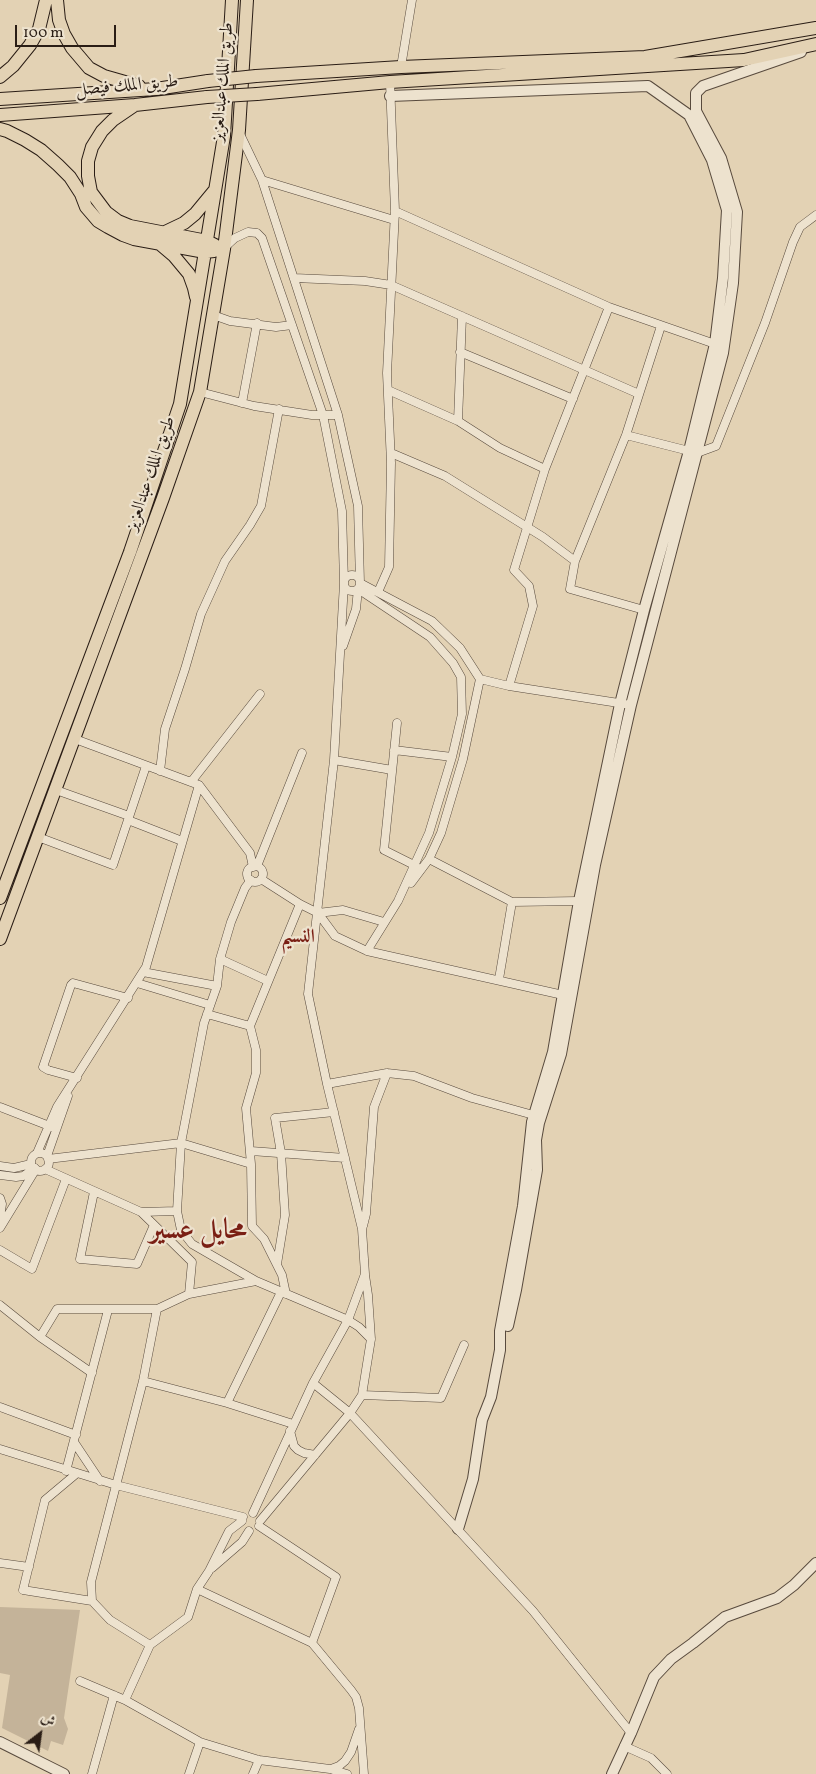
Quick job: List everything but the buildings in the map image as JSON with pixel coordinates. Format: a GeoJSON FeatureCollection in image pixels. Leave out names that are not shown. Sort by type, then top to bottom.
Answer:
{"type":"FeatureCollection","features":[{"type":"Feature","properties":{"kind":"main road","name":"طريق الملك عبدالعزيز"},"geometry":{"type":"LineString","coordinates":[[0,898],[130,552],[180,404],[224,136],[232,0]]}},
{"type":"Feature","properties":{"kind":"main road","name":"طريق الملك عبدالعزيز"},"geometry":{"type":"LineString","coordinates":[[0,938],[75,739],[200,392],[224,249],[239,130],[248,0]]}},
{"type":"Feature","properties":{"kind":"main road"},"geometry":{"type":"LineString","coordinates":[[0,77],[13,66],[30,45],[39,29],[47,1]]}},
{"type":"Feature","properties":{"kind":"main road"},"geometry":{"type":"LineString","coordinates":[[47,1],[59,20],[72,48],[89,68],[119,82],[156,89]]}},
{"type":"Feature","properties":{"kind":"main road","name":"طريق الملك فيصل"},"geometry":{"type":"LineString","coordinates":[[0,99],[156,89],[256,76],[401,67],[645,57],[816,28]]}},
{"type":"Feature","properties":{"kind":"main road","name":"طريق الملك فيصل"},"geometry":{"type":"LineString","coordinates":[[0,115],[390,82],[744,60],[816,46]]}},
{"type":"Feature","properties":{"kind":"main road"},"geometry":{"type":"LineString","coordinates":[[135,105],[113,120],[102,131],[92,147],[88,161],[91,192],[106,212],[118,221],[161,238],[189,274],[197,305]]}},
{"type":"Feature","properties":{"kind":"main road"},"geometry":{"type":"LineString","coordinates":[[0,129],[42,150],[70,177],[81,194],[86,208],[98,221],[123,235],[161,238],[224,249]]}},
{"type":"Feature","properties":{"kind":"main road"},"geometry":{"type":"LineString","coordinates":[[161,238],[195,214],[216,189]]}},
{"type":"Feature","properties":{"kind":"street"},"geometry":{"type":"LineString","coordinates":[[401,67],[412,0]]}},
{"type":"Feature","properties":{"kind":"street"},"geometry":{"type":"LineString","coordinates":[[538,1116],[561,1054],[644,610],[723,353],[733,283],[737,212],[721,158],[696,111],[696,93],[703,86],[816,46]]}},
{"type":"Feature","properties":{"kind":"street"},"geometry":{"type":"LineString","coordinates":[[378,592],[389,567],[391,453],[387,373],[395,212],[390,82]]}},
{"type":"Feature","properties":{"kind":"street"},"geometry":{"type":"LineString","coordinates":[[390,96],[648,86],[689,115],[712,160],[727,210],[724,278],[715,344],[693,452],[625,704],[579,901],[553,1052],[538,1116],[500,1331],[500,1350],[491,1397],[482,1420],[473,1480],[458,1529]]}},
{"type":"Feature","properties":{"kind":"street"},"geometry":{"type":"LineString","coordinates":[[239,130],[262,180],[338,415],[358,506],[359,586]]}},
{"type":"Feature","properties":{"kind":"street"},"geometry":{"type":"LineString","coordinates":[[262,180],[394,220]]}},
{"type":"Feature","properties":{"kind":"street"},"geometry":{"type":"LineString","coordinates":[[395,212],[609,307],[715,344]]}},
{"type":"Feature","properties":{"kind":"street"},"geometry":{"type":"LineString","coordinates":[[626,436],[693,452],[716,446],[765,323],[793,242],[800,227],[816,215]]}},
{"type":"Feature","properties":{"kind":"street"},"geometry":{"type":"LineString","coordinates":[[224,249],[235,238],[248,232],[257,233],[262,238],[322,415],[342,511],[344,583],[334,760],[308,994],[327,1084],[362,1228],[371,1339],[362,1395],[350,1413],[255,1530],[249,1531],[244,1528],[243,1519]]}},
{"type":"Feature","properties":{"kind":"street"},"geometry":{"type":"LineString","coordinates":[[294,278],[365,281],[391,285],[639,394]]}},
{"type":"Feature","properties":{"kind":"street"},"geometry":{"type":"LineString","coordinates":[[509,686],[534,606],[529,586],[514,570],[545,469],[609,307]]}},
{"type":"Feature","properties":{"kind":"street"},"geometry":{"type":"LineString","coordinates":[[213,315],[230,321],[276,327],[292,325]]}},
{"type":"Feature","properties":{"kind":"street"},"geometry":{"type":"LineString","coordinates":[[458,421],[462,316]]}},
{"type":"Feature","properties":{"kind":"street"},"geometry":{"type":"LineString","coordinates":[[242,403],[257,324]]}},
{"type":"Feature","properties":{"kind":"street"},"geometry":{"type":"LineString","coordinates":[[644,610],[570,589],[575,561],[626,436],[661,326]]}},
{"type":"Feature","properties":{"kind":"street"},"geometry":{"type":"LineString","coordinates":[[460,352],[573,399]]}},
{"type":"Feature","properties":{"kind":"street"},"geometry":{"type":"LineString","coordinates":[[388,390],[458,421],[500,448],[545,469]]}},
{"type":"Feature","properties":{"kind":"street"},"geometry":{"type":"LineString","coordinates":[[200,392],[242,403],[312,415],[338,415]]}},
{"type":"Feature","properties":{"kind":"street"},"geometry":{"type":"LineString","coordinates":[[160,771],[165,729],[201,614],[225,561],[261,506],[279,409]]}},
{"type":"Feature","properties":{"kind":"street"},"geometry":{"type":"LineString","coordinates":[[391,453],[445,476],[527,529],[543,537],[575,561]]}},
{"type":"Feature","properties":{"kind":"street"},"geometry":{"type":"LineString","coordinates":[[341,654],[356,609],[359,578],[352,575],[348,576],[344,583]]}},
{"type":"Feature","properties":{"kind":"street"},"geometry":{"type":"LineString","coordinates":[[344,583],[345,587],[351,592],[359,586]]}},
{"type":"Feature","properties":{"kind":"street"},"geometry":{"type":"LineString","coordinates":[[359,586],[378,592],[432,621],[460,648],[480,679],[463,759],[441,833],[429,859],[398,900]]}},
{"type":"Feature","properties":{"kind":"street"},"geometry":{"type":"LineString","coordinates":[[359,586],[430,637],[454,663],[461,677],[462,714],[452,757],[429,833],[416,866],[367,951]]}},
{"type":"Feature","properties":{"kind":"street"},"geometry":{"type":"LineString","coordinates":[[461,677],[625,704]]}},
{"type":"Feature","properties":{"kind":"street"},"geometry":{"type":"LineString","coordinates":[[0,1228],[34,1167],[32,1157],[37,1154],[53,1127],[77,1078],[144,972],[182,840],[195,783],[260,694]]}},
{"type":"Feature","properties":{"kind":"street"},"geometry":{"type":"LineString","coordinates":[[397,723],[384,850],[416,866]]}},
{"type":"Feature","properties":{"kind":"street"},"geometry":{"type":"LineString","coordinates":[[75,739],[195,783],[250,853],[255,866],[262,871],[261,879]]}},
{"type":"Feature","properties":{"kind":"street"},"geometry":{"type":"LineString","coordinates":[[394,750],[452,757]]}},
{"type":"Feature","properties":{"kind":"street"},"geometry":{"type":"LineString","coordinates":[[261,879],[256,882],[251,880],[248,873],[255,866],[302,753]]}},
{"type":"Feature","properties":{"kind":"street"},"geometry":{"type":"LineString","coordinates":[[334,760],[392,770]]}},
{"type":"Feature","properties":{"kind":"street"},"geometry":{"type":"LineString","coordinates":[[38,837],[114,865],[146,766]]}},
{"type":"Feature","properties":{"kind":"street"},"geometry":{"type":"LineString","coordinates":[[56,790],[182,840]]}},
{"type":"Feature","properties":{"kind":"street"},"geometry":{"type":"LineString","coordinates":[[429,859],[512,902],[579,901]]}},
{"type":"Feature","properties":{"kind":"street"},"geometry":{"type":"LineString","coordinates":[[261,879],[318,913],[335,936],[367,951],[563,994]]}},
{"type":"Feature","properties":{"kind":"street"},"geometry":{"type":"LineString","coordinates":[[251,880],[245,888],[231,922],[220,959],[217,986],[207,1014],[181,1143],[177,1211],[181,1230],[192,1244],[256,1281],[348,1320],[359,1327],[371,1339]]}},
{"type":"Feature","properties":{"kind":"street"},"geometry":{"type":"LineString","coordinates":[[499,979],[512,902]]}},
{"type":"Feature","properties":{"kind":"street"},"geometry":{"type":"LineString","coordinates":[[227,1403],[284,1293],[282,1275],[277,1264],[264,1239],[252,1226],[252,1151],[246,1108],[256,1073],[256,1050],[250,1026],[300,904]]}},
{"type":"Feature","properties":{"kind":"street"},"geometry":{"type":"LineString","coordinates":[[318,913],[343,910],[384,922]]}},
{"type":"Feature","properties":{"kind":"street"},"geometry":{"type":"LineString","coordinates":[[220,959],[268,981]]}},
{"type":"Feature","properties":{"kind":"street"},"geometry":{"type":"LineString","coordinates":[[144,972],[217,986]]}},
{"type":"Feature","properties":{"kind":"street"},"geometry":{"type":"LineString","coordinates":[[137,982],[210,1005]]}},
{"type":"Feature","properties":{"kind":"street"},"geometry":{"type":"LineString","coordinates":[[77,1078],[43,1067],[70,984],[73,983],[128,998]]}},
{"type":"Feature","properties":{"kind":"street"},"geometry":{"type":"LineString","coordinates":[[207,1014],[250,1026]]}},
{"type":"Feature","properties":{"kind":"street"},"geometry":{"type":"LineString","coordinates":[[327,1084],[387,1073],[414,1076],[472,1098],[538,1116]]}},
{"type":"Feature","properties":{"kind":"street"},"geometry":{"type":"LineString","coordinates":[[362,1228],[366,1214],[374,1107],[387,1073]]}},
{"type":"Feature","properties":{"kind":"street"},"geometry":{"type":"LineString","coordinates":[[0,1107],[53,1127]]}},
{"type":"Feature","properties":{"kind":"street"},"geometry":{"type":"LineString","coordinates":[[277,1264],[284,1215],[282,1153],[275,1118],[334,1112]]}},
{"type":"Feature","properties":{"kind":"street"},"geometry":{"type":"LineString","coordinates":[[45,1169],[48,1165],[53,1127]]}},
{"type":"Feature","properties":{"kind":"street"},"geometry":{"type":"LineString","coordinates":[[37,1154],[42,1153],[48,1157],[181,1143],[251,1164]]}},
{"type":"Feature","properties":{"kind":"street"},"geometry":{"type":"LineString","coordinates":[[252,1151],[345,1158]]}},
{"type":"Feature","properties":{"kind":"street"},"geometry":{"type":"LineString","coordinates":[[0,1166],[45,1169],[141,1212],[192,1262],[189,1294]]}},
{"type":"Feature","properties":{"kind":"street"},"geometry":{"type":"LineString","coordinates":[[0,1175],[22,1176],[34,1167]]}},
{"type":"Feature","properties":{"kind":"street"},"geometry":{"type":"LineString","coordinates":[[0,1250],[32,1269],[66,1179]]}},
{"type":"Feature","properties":{"kind":"street"},"geometry":{"type":"LineString","coordinates":[[94,1192],[80,1259],[138,1264],[154,1225]]}},
{"type":"Feature","properties":{"kind":"street"},"geometry":{"type":"LineString","coordinates":[[0,1198],[2,1204],[0,1218]]}},
{"type":"Feature","properties":{"kind":"street"},"geometry":{"type":"LineString","coordinates":[[141,1212],[177,1211]]}},
{"type":"Feature","properties":{"kind":"street"},"geometry":{"type":"LineString","coordinates":[[253,1513],[313,1383],[348,1320],[365,1274]]}},
{"type":"Feature","properties":{"kind":"street"},"geometry":{"type":"LineString","coordinates":[[40,1337],[57,1309],[157,1309],[189,1294],[256,1281]]}},
{"type":"Feature","properties":{"kind":"street"},"geometry":{"type":"LineString","coordinates":[[0,1305],[40,1337],[92,1373]]}},
{"type":"Feature","properties":{"kind":"street"},"geometry":{"type":"LineString","coordinates":[[92,1601],[91,1582],[143,1381],[157,1309]]}},
{"type":"Feature","properties":{"kind":"street"},"geometry":{"type":"LineString","coordinates":[[66,1471],[108,1310]]}},
{"type":"Feature","properties":{"kind":"street"},"geometry":{"type":"LineString","coordinates":[[362,1395],[441,1398],[464,1345]]}},
{"type":"Feature","properties":{"kind":"street"},"geometry":{"type":"LineString","coordinates":[[143,1381],[227,1403],[292,1427]]}},
{"type":"Feature","properties":{"kind":"street"},"geometry":{"type":"LineString","coordinates":[[313,1383],[350,1413],[533,1611],[631,1733]]}},
{"type":"Feature","properties":{"kind":"street"},"geometry":{"type":"LineString","coordinates":[[0,1408],[75,1439],[100,1481]]}},
{"type":"Feature","properties":{"kind":"street"},"geometry":{"type":"LineString","coordinates":[[292,1427],[294,1446],[304,1453],[315,1455]]}},
{"type":"Feature","properties":{"kind":"street"},"geometry":{"type":"LineString","coordinates":[[0,1450],[100,1481],[243,1519]]}},
{"type":"Feature","properties":{"kind":"street"},"geometry":{"type":"LineString","coordinates":[[76,1474],[45,1500],[23,1590],[92,1601],[110,1620],[150,1644]]}},
{"type":"Feature","properties":{"kind":"street"},"geometry":{"type":"LineString","coordinates":[[125,1700],[150,1644],[188,1617],[197,1589],[209,1571],[229,1532],[247,1514],[253,1513],[258,1516],[259,1524],[336,1577],[312,1643]]}},
{"type":"Feature","properties":{"kind":"street"},"geometry":{"type":"LineString","coordinates":[[209,1571],[242,1542],[249,1531]]}},
{"type":"Feature","properties":{"kind":"street"},"geometry":{"type":"LineString","coordinates":[[0,1563],[29,1566]]}},
{"type":"Feature","properties":{"kind":"street"},"geometry":{"type":"LineString","coordinates":[[612,1774],[654,1677],[670,1658],[725,1618],[777,1598],[794,1585],[816,1563]]}},
{"type":"Feature","properties":{"kind":"street"},"geometry":{"type":"LineString","coordinates":[[197,1589],[312,1643],[356,1697],[359,1708],[364,1774]]}},
{"type":"Feature","properties":{"kind":"street"},"geometry":{"type":"LineString","coordinates":[[80,1682],[125,1700],[200,1742],[259,1760],[330,1769],[347,1774]]}},
{"type":"Feature","properties":{"kind":"street"},"geometry":{"type":"LineString","coordinates":[[92,1774],[114,1695]]}},
{"type":"Feature","properties":{"kind":"street"},"geometry":{"type":"LineString","coordinates":[[330,1769],[340,1766],[346,1761],[360,1725]]}},
{"type":"Feature","properties":{"kind":"street"},"geometry":{"type":"LineString","coordinates":[[0,1742],[64,1774]]}},
{"type":"Feature","properties":{"kind":"street"},"geometry":{"type":"LineString","coordinates":[[188,1774],[200,1742]]}},
{"type":"Feature","properties":{"kind":"street"},"geometry":{"type":"LineString","coordinates":[[624,1746],[651,1758],[667,1774]]}},
{"type":"Feature","properties":{"kind":"street"},"geometry":{"type":"LineString","coordinates":[[253,1774],[259,1760]]}},
{"type":"Feature","properties":{"kind":"shaded area"},"geometry":{"type":"Polygon","coordinates":[[[0,1607],[80,1610],[64,1718],[68,1729],[63,1745],[51,1741],[48,1751],[2,1728],[10,1675],[0,1673],[0,1607]]]}},
{"type":"Feature","properties":{"kind":"district","name":"النسيم"},"geometry":{"type":"Point","coordinates":[298,939]}},
{"type":"Feature","properties":{"kind":"district","name":"محايل عسير"},"geometry":{"type":"Point","coordinates":[198,1233]}}]}
